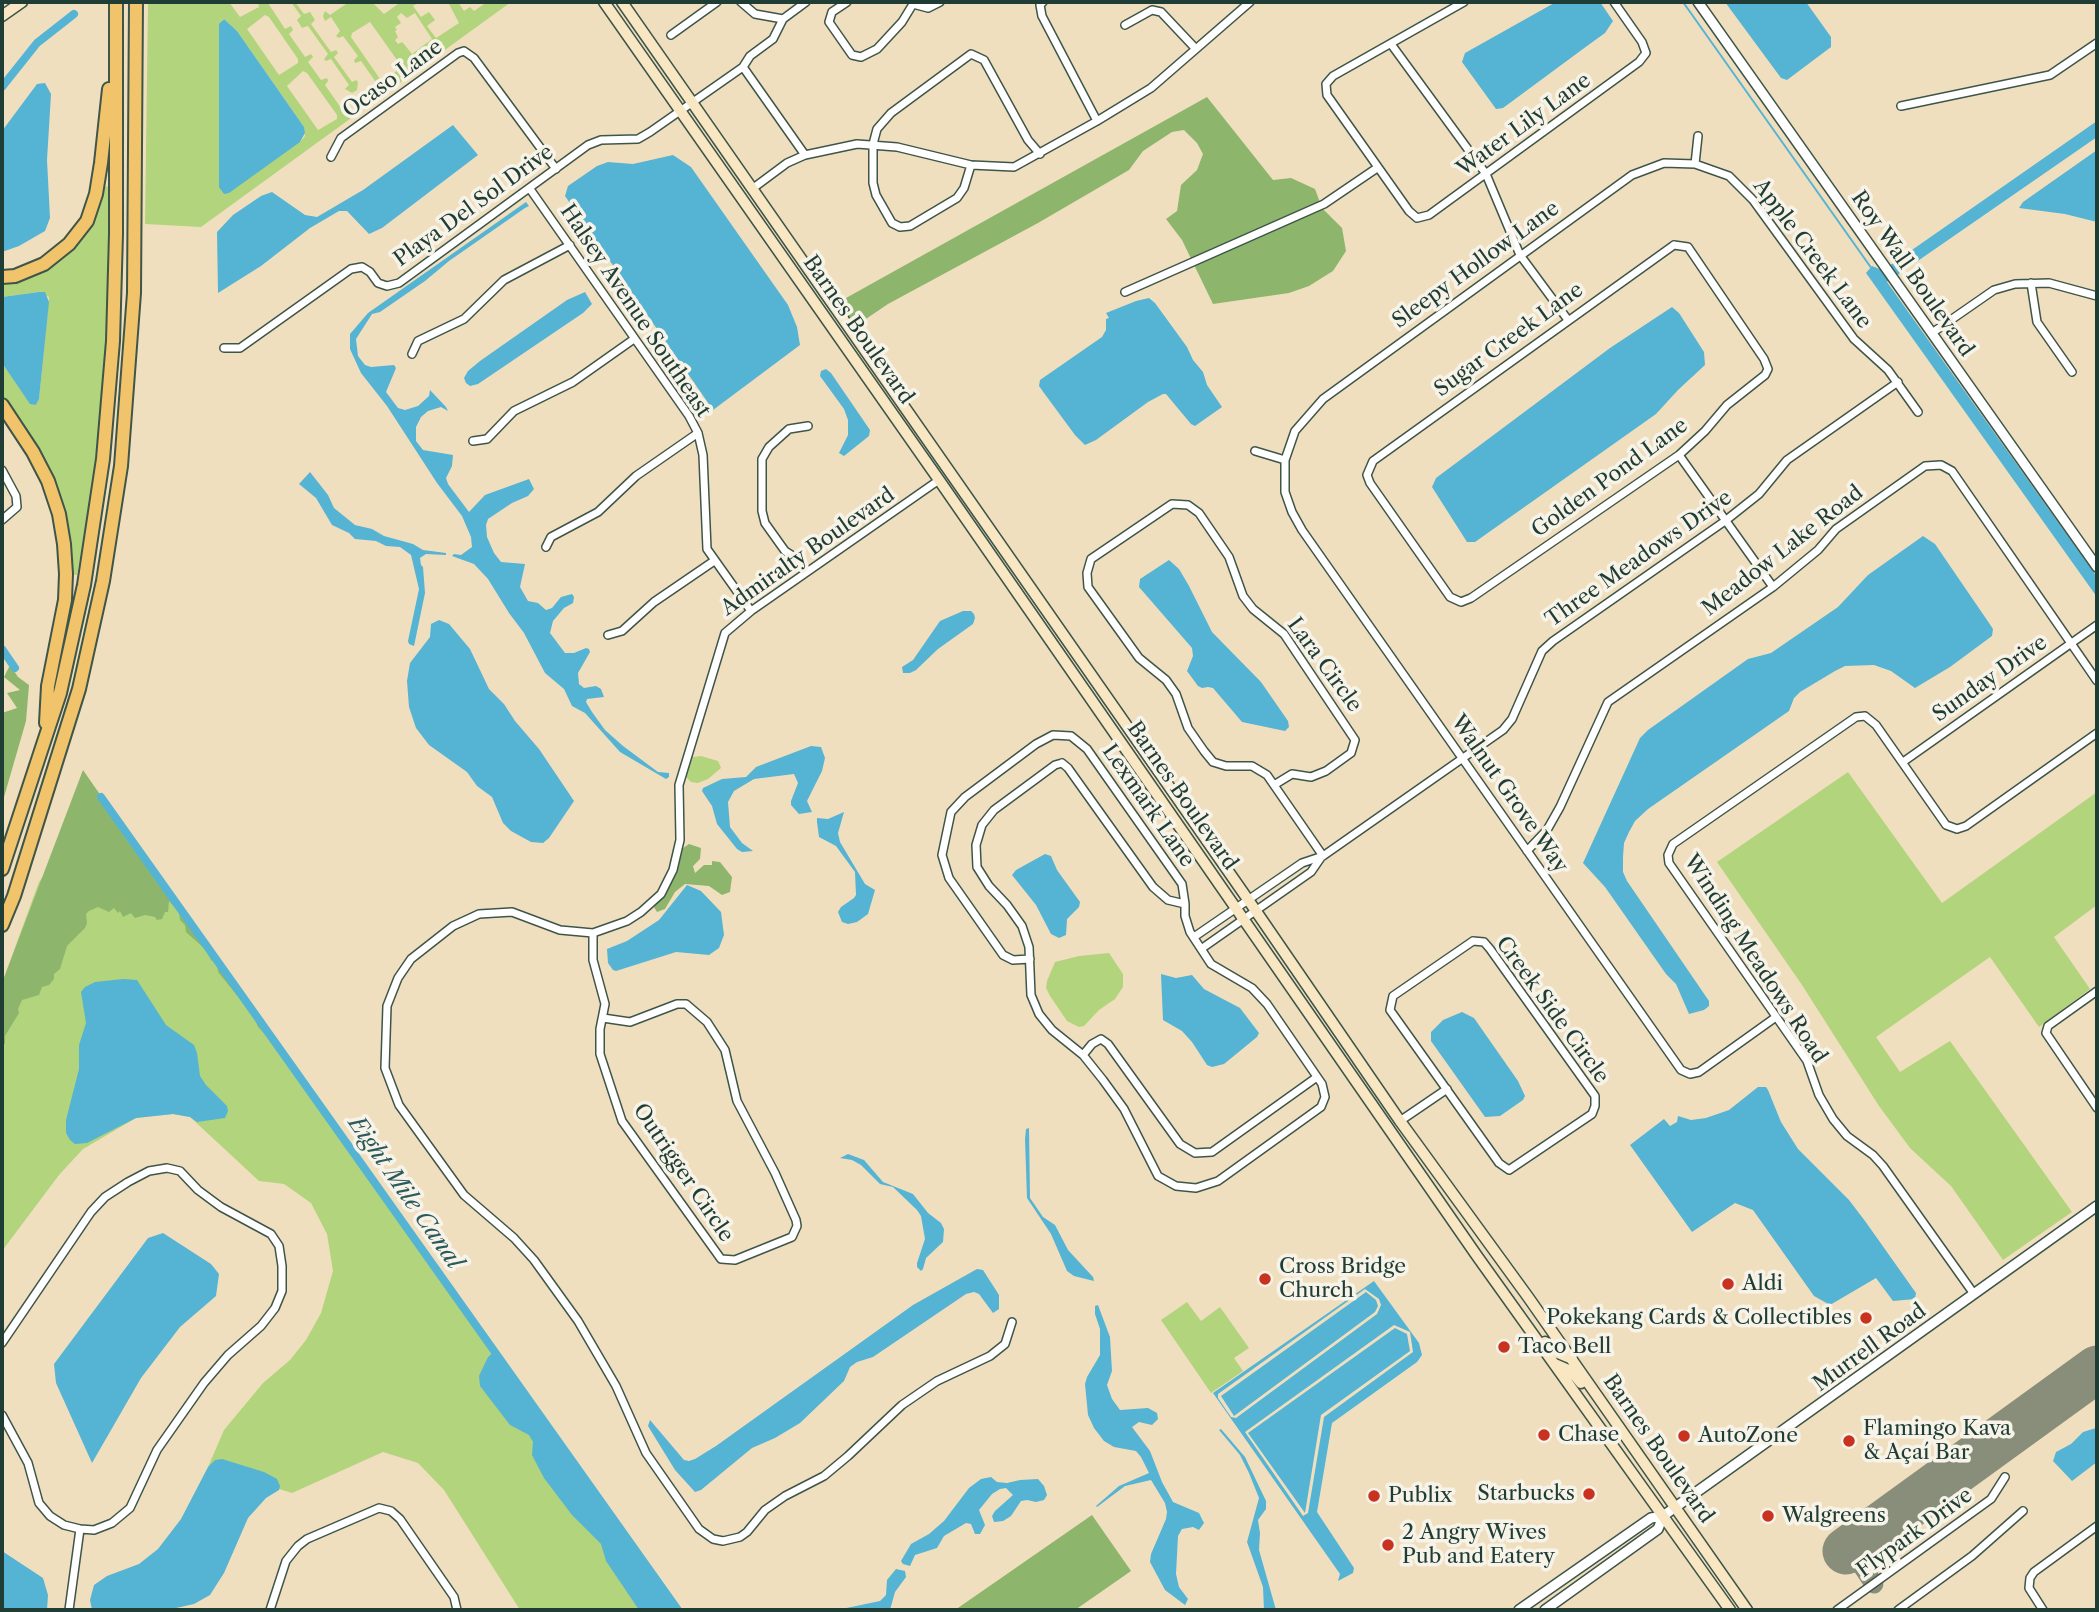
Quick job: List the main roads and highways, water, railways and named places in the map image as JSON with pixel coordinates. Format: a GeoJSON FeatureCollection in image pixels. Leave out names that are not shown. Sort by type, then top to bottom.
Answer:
{"type":"FeatureCollection","features":[{"type":"Feature","properties":{"kind":"highway"},"geometry":{"type":"LineString","coordinates":[[2,869],[60,693],[84,585],[103,459],[113,341],[116,2]]}},
{"type":"Feature","properties":{"kind":"highway"},"geometry":{"type":"LineString","coordinates":[[2,925],[14,896],[79,689],[103,581],[121,466],[134,293],[136,2]]}},
{"type":"Feature","properties":{"kind":"highway"},"geometry":{"type":"LineString","coordinates":[[2,278],[15,276],[44,264],[69,244],[87,221],[96,194],[101,163],[116,37]]}},
{"type":"Feature","properties":{"kind":"highway"},"geometry":{"type":"LineString","coordinates":[[2,405],[33,452],[48,481],[59,514],[64,544],[65,600],[48,686],[45,742]]}},
{"type":"Feature","properties":{"kind":"main road"},"geometry":{"type":"LineString","coordinates":[[2,16],[22,2]]}},
{"type":"Feature","properties":{"kind":"main road","name":"Barnes Boulevard"},"geometry":{"type":"LineString","coordinates":[[604,2],[1501,1289],[1730,1610]]}},
{"type":"Feature","properties":{"kind":"main road"},"geometry":{"type":"LineString","coordinates":[[615,2],[635,21]]}},
{"type":"Feature","properties":{"kind":"main road","name":"Barnes Boulevard"},"geometry":{"type":"LineString","coordinates":[[622,2],[1252,905],[1394,1119],[1572,1359],[1747,1610]]}},
{"type":"Feature","properties":{"kind":"main road"},"geometry":{"type":"LineString","coordinates":[[895,417],[909,427],[936,462],[945,464]]}},
{"type":"Feature","properties":{"kind":"main road"},"geometry":{"type":"LineString","coordinates":[[939,480],[957,491],[1021,582],[1032,589]]}},
{"type":"Feature","properties":{"kind":"main road"},"geometry":{"type":"LineString","coordinates":[[1326,1037],[1342,1052],[1394,1119]]}},
{"type":"Feature","properties":{"kind":"main road"},"geometry":{"type":"LineString","coordinates":[[1375,1109],[1394,1119]]}},
{"type":"Feature","properties":{"kind":"main road"},"geometry":{"type":"LineString","coordinates":[[1501,1289],[1516,1301],[1548,1346],[1560,1355],[1572,1359]]}},
{"type":"Feature","properties":{"kind":"main road"},"geometry":{"type":"LineString","coordinates":[[1555,1364],[1571,1371],[1577,1377],[1632,1454],[1644,1463]]}},
{"type":"Feature","properties":{"kind":"water"},"geometry":{"type":"Polygon","coordinates":[[[1556,2],[1600,2],[1613,21],[1605,33],[1503,108],[1496,109],[1462,62],[1465,53],[1556,2]]]}},
{"type":"Feature","properties":{"kind":"water"},"geometry":{"type":"Polygon","coordinates":[[[1725,2],[1806,2],[1831,37],[1831,47],[1787,80],[1781,78],[1725,2]]]}},
{"type":"Feature","properties":{"kind":"water"},"geometry":{"type":"Polygon","coordinates":[[[224,19],[237,31],[304,127],[305,133],[300,142],[224,194],[219,187],[219,24],[224,19]]]}},
{"type":"Feature","properties":{"kind":"water"},"geometry":{"type":"Polygon","coordinates":[[[45,83],[51,94],[47,160],[50,218],[45,231],[2,252],[2,131],[37,84],[45,83]]]}},
{"type":"Feature","properties":{"kind":"water"},"geometry":{"type":"Polygon","coordinates":[[[2097,121],[2097,137],[1896,276],[1889,266],[2097,121]]]}},
{"type":"Feature","properties":{"kind":"water"},"geometry":{"type":"Polygon","coordinates":[[[453,125],[478,155],[382,228],[369,234],[347,211],[339,211],[310,228],[261,266],[218,293],[217,232],[233,215],[261,196],[272,192],[305,215],[317,217],[363,190],[453,125]]]}},
{"type":"Feature","properties":{"kind":"water"},"geometry":{"type":"Polygon","coordinates":[[[2097,150],[2097,222],[2065,214],[2019,208],[2023,202],[2097,150]]]}},
{"type":"Feature","properties":{"kind":"water"},"geometry":{"type":"Polygon","coordinates":[[[673,155],[691,167],[788,305],[797,327],[800,345],[713,410],[565,196],[568,186],[597,166],[608,162],[633,164],[673,155]]]}},
{"type":"Feature","properties":{"kind":"water"},"geometry":{"type":"Polygon","coordinates":[[[526,202],[529,206],[380,312],[372,314],[356,339],[358,356],[365,365],[371,367],[394,365],[396,368],[386,392],[398,408],[405,410],[418,406],[429,396],[430,390],[446,407],[448,411],[441,407],[428,411],[421,417],[416,427],[416,441],[423,450],[453,455],[452,466],[446,478],[469,512],[485,495],[529,479],[534,489],[528,496],[488,519],[487,537],[494,553],[501,562],[525,564],[520,587],[528,601],[538,603],[546,610],[552,608],[561,597],[572,594],[573,603],[564,608],[553,621],[550,633],[565,653],[589,649],[590,652],[578,673],[579,684],[584,688],[596,686],[601,689],[604,697],[587,699],[586,702],[605,730],[658,772],[669,773],[666,779],[620,752],[585,713],[572,706],[564,689],[545,673],[524,633],[488,579],[474,564],[452,556],[461,555],[472,547],[471,537],[462,516],[387,406],[361,373],[350,349],[350,334],[368,313],[526,202]]]}},
{"type":"Feature","properties":{"kind":"water"},"geometry":{"type":"Polygon","coordinates":[[[1872,266],[1882,270],[1889,280],[1887,282],[2097,577],[2097,597],[1866,273],[1872,266]]]}},
{"type":"Feature","properties":{"kind":"water"},"geometry":{"type":"Polygon","coordinates":[[[45,292],[49,302],[39,399],[36,405],[30,404],[2,363],[2,297],[45,292]]]}},
{"type":"Feature","properties":{"kind":"water"},"geometry":{"type":"Polygon","coordinates":[[[585,292],[592,304],[583,313],[478,384],[470,386],[466,383],[464,378],[468,371],[480,361],[567,300],[585,292]]]}},
{"type":"Feature","properties":{"kind":"water"},"geometry":{"type":"Polygon","coordinates":[[[1149,298],[1187,347],[1222,407],[1195,426],[1166,394],[1163,394],[1085,445],[1039,386],[1040,380],[1102,337],[1106,330],[1106,319],[1109,318],[1106,313],[1149,298]]]}},
{"type":"Feature","properties":{"kind":"water"},"geometry":{"type":"Polygon","coordinates":[[[1672,307],[1679,313],[1704,352],[1705,365],[1656,414],[1475,542],[1467,542],[1432,487],[1436,478],[1610,348],[1672,307]]]}},
{"type":"Feature","properties":{"kind":"water"},"geometry":{"type":"Polygon","coordinates":[[[826,369],[870,430],[869,436],[844,456],[839,453],[848,435],[848,420],[844,409],[820,376],[821,371],[826,369]]]}},
{"type":"Feature","properties":{"kind":"water"},"geometry":{"type":"Polygon","coordinates":[[[310,472],[328,495],[334,508],[355,525],[413,544],[423,550],[446,553],[426,554],[420,558],[425,593],[414,646],[408,641],[419,589],[411,555],[400,547],[355,539],[332,525],[316,498],[299,484],[310,472]]]}},
{"type":"Feature","properties":{"kind":"water"},"geometry":{"type":"Polygon","coordinates":[[[1923,536],[1935,544],[1993,629],[1992,636],[1950,667],[1915,688],[1891,671],[1874,665],[1845,666],[1835,671],[1800,692],[1794,698],[1789,711],[1648,809],[1635,821],[1629,832],[1624,843],[1623,857],[1623,872],[1627,881],[1709,1001],[1709,1006],[1704,1010],[1689,1014],[1676,984],[1666,974],[1605,887],[1583,863],[1640,738],[1748,659],[1771,653],[1838,607],[1868,575],[1923,536]]]}},
{"type":"Feature","properties":{"kind":"water"},"geometry":{"type":"Polygon","coordinates":[[[1169,560],[1179,569],[1212,632],[1261,682],[1288,721],[1289,727],[1285,731],[1242,722],[1213,688],[1198,686],[1187,671],[1193,656],[1192,648],[1139,587],[1140,579],[1169,560]]]}},
{"type":"Feature","properties":{"kind":"water"},"geometry":{"type":"Polygon","coordinates":[[[963,611],[971,611],[974,614],[973,624],[938,649],[916,670],[903,673],[902,667],[913,660],[940,621],[963,611]]]}},
{"type":"Feature","properties":{"kind":"water"},"geometry":{"type":"Polygon","coordinates":[[[439,620],[449,624],[470,649],[489,689],[539,749],[574,801],[543,843],[531,842],[511,831],[503,823],[492,797],[477,786],[467,772],[429,745],[416,728],[409,707],[407,681],[410,663],[430,637],[431,624],[439,620]]]}},
{"type":"Feature","properties":{"kind":"water"},"geometry":{"type":"Polygon","coordinates":[[[811,746],[821,747],[825,758],[822,771],[807,801],[812,812],[799,814],[791,805],[798,783],[794,774],[754,779],[734,791],[728,802],[730,827],[742,843],[753,851],[742,852],[737,849],[717,824],[703,788],[722,779],[746,777],[756,767],[811,746]]]}},
{"type":"Feature","properties":{"kind":"water"},"geometry":{"type":"Polygon","coordinates":[[[844,812],[838,833],[840,842],[865,884],[875,890],[868,914],[857,922],[848,924],[842,922],[838,912],[856,895],[855,872],[836,846],[819,837],[817,822],[817,818],[828,819],[844,812]]]}},
{"type":"Feature","properties":{"kind":"water"},"geometry":{"type":"Polygon","coordinates":[[[1045,854],[1051,856],[1057,870],[1080,902],[1079,907],[1067,919],[1066,935],[1059,938],[1051,934],[1036,905],[1012,875],[1045,854]]]}},
{"type":"Feature","properties":{"kind":"water"},"geometry":{"type":"Polygon","coordinates":[[[687,885],[701,891],[721,912],[724,935],[719,948],[709,955],[676,952],[613,970],[608,963],[607,949],[627,941],[659,920],[687,885]]]}},
{"type":"Feature","properties":{"kind":"water"},"geometry":{"type":"Polygon","coordinates":[[[1161,974],[1176,978],[1192,975],[1204,989],[1240,1008],[1259,1033],[1257,1037],[1224,1064],[1212,1067],[1207,1065],[1182,1031],[1163,1020],[1161,974]]]}},
{"type":"Feature","properties":{"kind":"water"},"geometry":{"type":"Polygon","coordinates":[[[137,980],[166,1025],[194,1045],[200,1076],[227,1106],[225,1118],[197,1122],[190,1117],[173,1114],[136,1118],[87,1143],[75,1144],[70,1140],[66,1133],[66,1120],[79,1069],[79,1045],[86,1023],[81,992],[95,982],[137,980]]]}},
{"type":"Feature","properties":{"kind":"water"},"geometry":{"type":"Polygon","coordinates":[[[1462,1012],[1474,1018],[1518,1081],[1525,1096],[1500,1116],[1485,1117],[1431,1041],[1431,1032],[1443,1020],[1462,1012]]]}},
{"type":"Feature","properties":{"kind":"water"},"geometry":{"type":"Polygon","coordinates":[[[1758,1087],[1766,1087],[1781,1122],[1798,1149],[1849,1200],[1916,1293],[1915,1299],[1893,1301],[1876,1278],[1830,1305],[1814,1296],[1753,1210],[1735,1203],[1692,1232],[1630,1145],[1664,1119],[1670,1126],[1677,1122],[1678,1116],[1691,1120],[1706,1118],[1729,1110],[1758,1087]]]}},
{"type":"Feature","properties":{"kind":"water"},"geometry":{"type":"Polygon","coordinates":[[[1029,1128],[1030,1198],[1043,1217],[1055,1225],[1068,1250],[1094,1281],[1074,1276],[1067,1271],[1051,1234],[1027,1198],[1025,1139],[1026,1129],[1029,1128]]]}},
{"type":"Feature","properties":{"kind":"water"},"geometry":{"type":"Polygon","coordinates":[[[848,1154],[864,1160],[883,1182],[913,1194],[928,1213],[941,1223],[944,1229],[943,1242],[926,1258],[921,1271],[917,1263],[925,1239],[921,1216],[893,1187],[880,1184],[852,1160],[840,1158],[848,1154]]]}},
{"type":"Feature","properties":{"kind":"water"},"geometry":{"type":"Polygon","coordinates":[[[163,1233],[211,1264],[219,1274],[216,1296],[180,1327],[141,1378],[92,1463],[56,1383],[54,1364],[148,1238],[163,1233]]]}},
{"type":"Feature","properties":{"kind":"water"},"geometry":{"type":"Polygon","coordinates":[[[977,1269],[983,1270],[999,1295],[999,1309],[993,1313],[979,1294],[966,1294],[873,1357],[850,1367],[844,1381],[800,1423],[752,1448],[701,1490],[695,1492],[675,1470],[648,1426],[650,1420],[684,1460],[695,1459],[913,1305],[977,1269]]]}},
{"type":"Feature","properties":{"kind":"water"},"geometry":{"type":"Polygon","coordinates":[[[1374,1281],[1419,1343],[1422,1355],[1417,1362],[1332,1423],[1317,1512],[1354,1568],[1353,1573],[1338,1581],[1340,1574],[1213,1393],[1374,1281]],[[1365,1289],[1218,1394],[1231,1417],[1236,1418],[1377,1314],[1381,1305],[1379,1299],[1365,1289]],[[1394,1325],[1245,1432],[1303,1516],[1308,1513],[1324,1417],[1413,1352],[1410,1332],[1394,1325]]]}},
{"type":"Feature","properties":{"kind":"water"},"geometry":{"type":"Polygon","coordinates":[[[1366,1292],[1376,1300],[1378,1306],[1375,1312],[1234,1416],[1221,1396],[1366,1292]]]}},
{"type":"Feature","properties":{"kind":"water"},"geometry":{"type":"Polygon","coordinates":[[[1098,1305],[1110,1337],[1112,1371],[1107,1385],[1112,1399],[1120,1410],[1148,1408],[1157,1413],[1158,1419],[1152,1425],[1139,1422],[1132,1427],[1150,1451],[1173,1502],[1199,1513],[1204,1523],[1199,1530],[1193,1527],[1182,1529],[1178,1536],[1176,1574],[1179,1587],[1188,1599],[1185,1605],[1165,1590],[1150,1562],[1167,1512],[1165,1503],[1151,1480],[1125,1486],[1096,1506],[1119,1486],[1149,1473],[1136,1451],[1114,1447],[1104,1441],[1088,1415],[1085,1384],[1100,1355],[1100,1329],[1095,1314],[1095,1306],[1098,1305]]]}},
{"type":"Feature","properties":{"kind":"water"},"geometry":{"type":"Polygon","coordinates":[[[1395,1328],[1407,1334],[1410,1351],[1321,1415],[1305,1513],[1248,1433],[1395,1328]]]}},
{"type":"Feature","properties":{"kind":"water"},"geometry":{"type":"Polygon","coordinates":[[[494,1352],[678,1610],[639,1610],[606,1561],[601,1544],[572,1515],[544,1478],[532,1455],[533,1442],[529,1435],[510,1425],[480,1386],[479,1376],[488,1357],[494,1352]]]}},
{"type":"Feature","properties":{"kind":"water"},"geometry":{"type":"Polygon","coordinates":[[[2096,1428],[2097,1462],[2072,1481],[2053,1461],[2056,1452],[2071,1444],[2083,1432],[2096,1428]]]}},
{"type":"Feature","properties":{"kind":"water"},"geometry":{"type":"Polygon","coordinates":[[[1221,1429],[1245,1457],[1266,1501],[1266,1509],[1258,1520],[1259,1550],[1276,1610],[1264,1610],[1263,1587],[1247,1542],[1259,1498],[1240,1455],[1219,1430],[1221,1429]]]}},
{"type":"Feature","properties":{"kind":"water"},"geometry":{"type":"Polygon","coordinates":[[[222,1459],[264,1472],[277,1479],[280,1486],[279,1490],[266,1498],[248,1518],[224,1573],[210,1595],[194,1604],[167,1610],[92,1610],[90,1600],[94,1585],[107,1576],[139,1564],[158,1549],[181,1519],[208,1467],[215,1460],[222,1459]]]}},
{"type":"Feature","properties":{"kind":"water"},"geometry":{"type":"Polygon","coordinates":[[[991,1477],[997,1482],[1007,1483],[1038,1479],[1047,1495],[1044,1500],[1036,1502],[1021,1501],[1011,1516],[994,1522],[992,1516],[995,1511],[1013,1495],[1006,1488],[1000,1489],[992,1494],[979,1510],[985,1525],[980,1534],[975,1534],[971,1524],[966,1523],[944,1536],[937,1548],[915,1555],[910,1566],[903,1564],[901,1561],[911,1544],[944,1521],[969,1488],[981,1479],[991,1477]]]}},
{"type":"Feature","properties":{"kind":"water"},"geometry":{"type":"Polygon","coordinates":[[[2,1551],[43,1578],[48,1595],[47,1610],[2,1610],[2,1551]]]}},
{"type":"Feature","properties":{"kind":"water"},"geometry":{"type":"Polygon","coordinates":[[[896,1569],[905,1571],[906,1577],[895,1592],[890,1610],[837,1610],[880,1601],[886,1595],[887,1580],[896,1569]]]}},
{"type":"Feature","properties":{"kind":"waterway"},"geometry":{"type":"LineString","coordinates":[[1683,2],[1872,269]]}},
{"type":"Feature","properties":{"kind":"waterway"},"geometry":{"type":"LineString","coordinates":[[2,87],[37,43],[74,14]]}},
{"type":"Feature","properties":{"kind":"waterway","name":"Eight Mile Canal"},"geometry":{"type":"LineString","coordinates":[[2,649],[15,668]]}},
{"type":"Feature","properties":{"kind":"waterway","name":"Eight Mile Canal"},"geometry":{"type":"LineString","coordinates":[[101,797],[678,1610]]}},
{"type":"Feature","properties":{"kind":"place","name":"Cross Bridge Church"},"geometry":{"type":"Point","coordinates":[1265,1279]}},
{"type":"Feature","properties":{"kind":"place","name":"Aldi"},"geometry":{"type":"Point","coordinates":[1728,1284]}},
{"type":"Feature","properties":{"kind":"place","name":"Pokekang Cards & Collectibles"},"geometry":{"type":"Point","coordinates":[1866,1318]}},
{"type":"Feature","properties":{"kind":"place","name":"Taco Bell"},"geometry":{"type":"Point","coordinates":[1504,1347]}},
{"type":"Feature","properties":{"kind":"place","name":"Chase"},"geometry":{"type":"Point","coordinates":[1544,1435]}},
{"type":"Feature","properties":{"kind":"place","name":"AutoZone"},"geometry":{"type":"Point","coordinates":[1684,1436]}},
{"type":"Feature","properties":{"kind":"place","name":"Flamingo Kava & Açaí Bar"},"geometry":{"type":"Point","coordinates":[1849,1441]}},
{"type":"Feature","properties":{"kind":"place","name":"Starbucks"},"geometry":{"type":"Point","coordinates":[1589,1494]}},
{"type":"Feature","properties":{"kind":"place","name":"Publix"},"geometry":{"type":"Point","coordinates":[1374,1496]}},
{"type":"Feature","properties":{"kind":"place","name":"Walgreens"},"geometry":{"type":"Point","coordinates":[1768,1516]}},
{"type":"Feature","properties":{"kind":"place","name":"2 Angry Wives Pub and Eatery"},"geometry":{"type":"Point","coordinates":[1388,1545]}}]}
